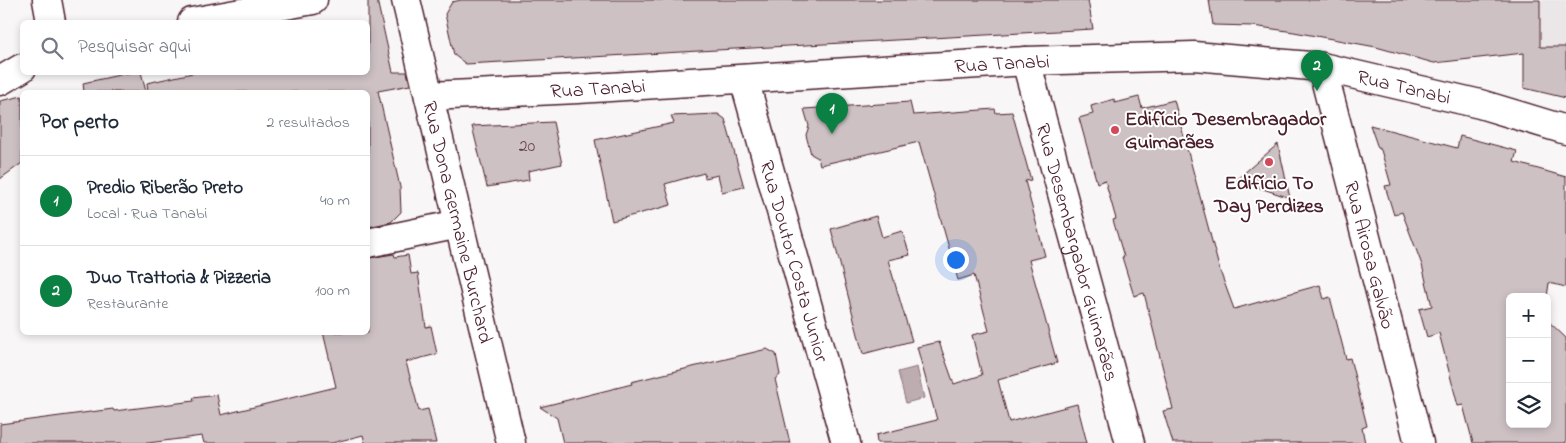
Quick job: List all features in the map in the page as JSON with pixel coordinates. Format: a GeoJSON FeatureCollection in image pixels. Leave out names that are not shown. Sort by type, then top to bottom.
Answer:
{"type":"FeatureCollection","features":[{"type":"Feature","properties":{"kind":"street"},"geometry":{"type":"LineString","coordinates":[[47,0],[51,20]]}},
{"type":"Feature","properties":{"kind":"street"},"geometry":{"type":"LineString","coordinates":[[203,20],[313,0]]}},
{"type":"Feature","properties":{"kind":"street","name":"Rua Dona Germaine Burchard"},"geometry":{"type":"LineString","coordinates":[[406,0],[511,443]]}},
{"type":"Feature","properties":{"kind":"street"},"geometry":{"type":"LineString","coordinates":[[0,59],[20,55]]}},
{"type":"Feature","properties":{"kind":"street","name":"Rua Tanabi"},"geometry":{"type":"LineString","coordinates":[[429,96],[744,79],[1026,60],[1194,56],[1322,67],[1480,104],[1566,130]]}},
{"type":"Feature","properties":{"kind":"street","name":"Rua Desembargador Guimarães"},"geometry":{"type":"LineString","coordinates":[[1026,60],[1130,443]]}},
{"type":"Feature","properties":{"kind":"street","name":"Rua Airosa Galvão"},"geometry":{"type":"LineString","coordinates":[[1322,67],[1419,443]]}},
{"type":"Feature","properties":{"kind":"street"},"geometry":{"type":"LineString","coordinates":[[0,81],[20,69]]}},
{"type":"Feature","properties":{"kind":"street","name":"Rua Doutor Costa Junior"},"geometry":{"type":"LineString","coordinates":[[744,79],[846,443]]}},
{"type":"Feature","properties":{"kind":"street"},"geometry":{"type":"LineString","coordinates":[[370,243],[459,224]]}},
{"type":"Feature","properties":{"kind":"shaded area"},"geometry":{"type":"Polygon","coordinates":[[[1540,0],[1566,0],[1566,99],[1541,92],[1540,0]]]}},
{"type":"Feature","properties":{"kind":"shaded area"},"geometry":{"type":"Polygon","coordinates":[[[917,367],[924,398],[906,403],[898,372],[917,367]]]}},
{"type":"Feature","properties":{"kind":"building"},"geometry":{"type":"Polygon","coordinates":[[[368,0],[377,0],[393,72],[407,72],[410,85],[378,91],[400,187],[401,212],[391,222],[370,227],[370,90],[148,90],[147,83],[183,75],[370,75],[370,20],[368,20],[368,0]]]}},
{"type":"Feature","properties":{"kind":"building"},"geometry":{"type":"Polygon","coordinates":[[[461,0],[1088,0],[1093,29],[466,64],[454,55],[445,14],[452,2],[461,0]]]}},
{"type":"Feature","properties":{"kind":"building"},"geometry":{"type":"Polygon","coordinates":[[[1209,0],[1540,0],[1540,47],[1566,47],[1566,98],[1524,88],[1524,53],[1434,63],[1376,47],[1294,32],[1253,26],[1213,25],[1209,0]]]}},
{"type":"Feature","properties":{"kind":"building"},"geometry":{"type":"Polygon","coordinates":[[[119,75],[142,75],[146,90],[84,90],[83,83],[119,75]]]}},
{"type":"Feature","properties":{"kind":"building"},"geometry":{"type":"Polygon","coordinates":[[[20,96],[20,164],[0,179],[0,101],[20,96]]]}},
{"type":"Feature","properties":{"kind":"building"},"geometry":{"type":"Polygon","coordinates":[[[1139,97],[1142,108],[1174,100],[1220,271],[1234,309],[1320,285],[1324,299],[1330,297],[1346,359],[1350,358],[1367,426],[1362,428],[1365,443],[1173,443],[1163,411],[1173,409],[1144,293],[1134,296],[1122,257],[1124,257],[1113,220],[1116,219],[1105,180],[1097,183],[1079,118],[1093,114],[1091,106],[1114,99],[1115,103],[1139,97]]]}},
{"type":"Feature","properties":{"kind":"building"},"geometry":{"type":"Polygon","coordinates":[[[910,102],[913,115],[995,109],[996,113],[1012,112],[1031,180],[1025,181],[1045,256],[1029,260],[1057,363],[998,380],[1009,422],[1077,404],[1087,443],[877,443],[876,435],[937,420],[917,347],[939,342],[954,384],[982,375],[972,335],[989,331],[974,275],[958,280],[919,142],[820,165],[818,158],[811,154],[806,135],[809,126],[804,109],[910,102]]]}},
{"type":"Feature","properties":{"kind":"building"},"geometry":{"type":"Polygon","coordinates":[[[718,114],[725,119],[744,187],[722,192],[718,175],[705,178],[704,173],[665,184],[671,205],[612,221],[595,140],[674,123],[671,116],[718,114]]]}},
{"type":"Feature","properties":{"kind":"building"},"geometry":{"type":"Polygon","coordinates":[[[553,122],[562,164],[528,171],[529,180],[487,187],[472,126],[553,122]]]}},
{"type":"Feature","properties":{"kind":"building"},"geometry":{"type":"Polygon","coordinates":[[[1370,125],[1457,148],[1460,136],[1517,151],[1514,162],[1566,177],[1566,287],[1549,283],[1548,293],[1506,293],[1506,428],[1551,428],[1551,324],[1566,338],[1566,443],[1473,443],[1463,405],[1458,406],[1439,333],[1427,337],[1419,309],[1432,306],[1422,265],[1402,212],[1394,215],[1385,186],[1391,185],[1381,150],[1378,148],[1370,125]]]}},
{"type":"Feature","properties":{"kind":"building","name":"Edifício To Day Perdizes"},"geometry":{"type":"Polygon","coordinates":[[[1278,144],[1290,198],[1236,180],[1278,144]]]}},
{"type":"Feature","properties":{"kind":"building"},"geometry":{"type":"Polygon","coordinates":[[[876,216],[882,237],[902,231],[910,255],[888,260],[912,341],[863,354],[831,229],[876,216]]]}},
{"type":"Feature","properties":{"kind":"building"},"geometry":{"type":"Polygon","coordinates":[[[394,254],[395,257],[408,255],[411,274],[418,273],[426,327],[431,326],[437,354],[406,362],[419,411],[428,409],[436,443],[365,443],[363,435],[332,443],[204,443],[202,436],[148,443],[0,443],[0,424],[113,409],[114,411],[194,401],[193,398],[217,395],[221,415],[336,387],[324,335],[370,335],[370,258],[394,254]]]}},
{"type":"Feature","properties":{"kind":"building"},"geometry":{"type":"Polygon","coordinates":[[[767,349],[776,354],[780,375],[775,379],[790,443],[563,443],[557,418],[540,407],[632,384],[631,382],[767,349]]]}},
{"type":"Feature","properties":{"kind":"place","name":"Duo Trattoria & Pizzeria"},"geometry":{"type":"Point","coordinates":[1317,91]}},
{"type":"Feature","properties":{"kind":"place","name":"Edifício Desembragador Guimarães"},"geometry":{"type":"Point","coordinates":[1115,130]}},
{"type":"Feature","properties":{"kind":"place","name":"Predio Riberão Preto"},"geometry":{"type":"Point","coordinates":[832,134]}},
{"type":"Feature","properties":{"kind":"place","name":"Edifício To Day Perdizes"},"geometry":{"type":"Point","coordinates":[1269,162]}}]}
